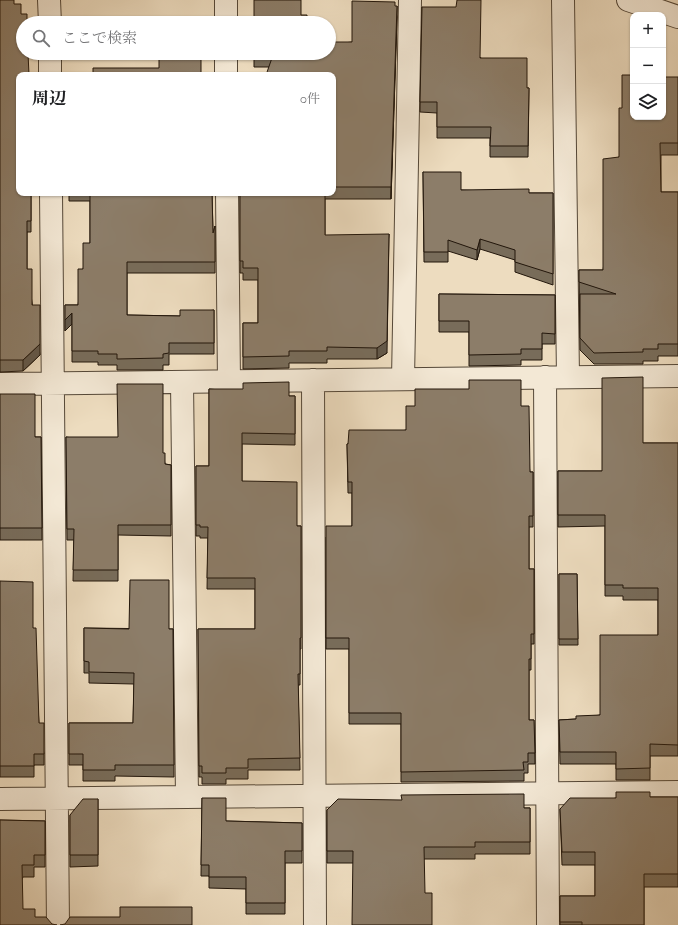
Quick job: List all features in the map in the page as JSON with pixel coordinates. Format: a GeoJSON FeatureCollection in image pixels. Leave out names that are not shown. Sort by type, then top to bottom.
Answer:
{"type":"FeatureCollection","features":[{"type":"Feature","properties":{"kind":"street"},"geometry":{"type":"LineString","coordinates":[[49,0],[50,16]]}},
{"type":"Feature","properties":{"kind":"street"},"geometry":{"type":"LineString","coordinates":[[226,0],[226,16]]}},
{"type":"Feature","properties":{"kind":"street"},"geometry":{"type":"LineString","coordinates":[[403,379],[410,0]]}},
{"type":"Feature","properties":{"kind":"street"},"geometry":{"type":"LineString","coordinates":[[563,0],[568,378]]}},
{"type":"Feature","properties":{"kind":"street"},"geometry":{"type":"LineString","coordinates":[[628,0],[678,17]]}},
{"type":"Feature","properties":{"kind":"street"},"geometry":{"type":"LineString","coordinates":[[50,60],[50,72]]}},
{"type":"Feature","properties":{"kind":"street"},"geometry":{"type":"LineString","coordinates":[[226,60],[226,72]]}},
{"type":"Feature","properties":{"kind":"street"},"geometry":{"type":"LineString","coordinates":[[51,196],[58,925]]}},
{"type":"Feature","properties":{"kind":"street"},"geometry":{"type":"LineString","coordinates":[[227,196],[229,381]]}},
{"type":"Feature","properties":{"kind":"street"},"geometry":{"type":"LineString","coordinates":[[0,384],[678,376]]}},
{"type":"Feature","properties":{"kind":"street"},"geometry":{"type":"LineString","coordinates":[[545,377],[548,925]]}},
{"type":"Feature","properties":{"kind":"street"},"geometry":{"type":"LineString","coordinates":[[313,380],[315,925]]}},
{"type":"Feature","properties":{"kind":"street"},"geometry":{"type":"LineString","coordinates":[[182,382],[187,797]]}},
{"type":"Feature","properties":{"kind":"street"},"geometry":{"type":"LineString","coordinates":[[0,799],[678,792]]}},
{"type":"Feature","properties":{"kind":"building"},"geometry":{"type":"Polygon","coordinates":[[[0,0],[14,0],[14,4],[21,4],[21,14],[27,14],[27,16],[16,16],[16,60],[28,60],[29,72],[16,72],[16,196],[31,196],[31,221],[27,221],[27,269],[32,269],[32,305],[40,305],[40,344],[23,360],[0,360],[0,0]]]}},
{"type":"Feature","properties":{"kind":"building"},"geometry":{"type":"Polygon","coordinates":[[[254,0],[301,0],[301,15],[307,15],[307,16],[254,16],[254,0]]]}},
{"type":"Feature","properties":{"kind":"building"},"geometry":{"type":"Polygon","coordinates":[[[457,0],[481,0],[480,58],[527,58],[527,88],[529,88],[528,146],[490,146],[491,127],[437,127],[437,102],[420,102],[422,7],[456,7],[457,0]]]}},
{"type":"Feature","properties":{"kind":"building"},"geometry":{"type":"Polygon","coordinates":[[[352,1],[395,2],[395,6],[397,6],[391,187],[336,187],[336,72],[267,72],[271,60],[336,60],[336,42],[352,42],[352,1]]]}},
{"type":"Feature","properties":{"kind":"building"},"geometry":{"type":"Polygon","coordinates":[[[159,60],[201,60],[201,72],[93,72],[93,68],[159,68],[159,60]]]}},
{"type":"Feature","properties":{"kind":"building"},"geometry":{"type":"Polygon","coordinates":[[[622,75],[630,75],[630,120],[666,120],[666,77],[678,77],[678,143],[660,143],[661,192],[678,192],[678,344],[658,344],[658,349],[643,349],[643,352],[594,353],[580,338],[580,294],[616,294],[579,282],[579,270],[603,270],[603,159],[619,157],[619,108],[622,108],[622,75]]]}},
{"type":"Feature","properties":{"kind":"building"},"geometry":{"type":"Polygon","coordinates":[[[423,172],[461,172],[461,190],[529,189],[529,193],[553,193],[553,274],[515,262],[515,250],[480,239],[477,250],[448,240],[448,252],[424,252],[423,172]]]}},
{"type":"Feature","properties":{"kind":"building"},"geometry":{"type":"Polygon","coordinates":[[[90,196],[212,196],[213,233],[215,226],[215,262],[127,262],[127,315],[180,316],[180,310],[214,310],[214,343],[169,343],[169,353],[163,354],[163,358],[117,359],[117,354],[98,354],[98,351],[72,351],[72,313],[65,320],[65,305],[78,305],[78,269],[83,269],[83,243],[90,243],[90,196]]]}},
{"type":"Feature","properties":{"kind":"building"},"geometry":{"type":"Polygon","coordinates":[[[240,196],[325,196],[325,235],[389,234],[387,341],[377,348],[327,347],[327,351],[289,351],[289,356],[243,357],[243,323],[258,323],[258,268],[243,268],[243,261],[240,261],[240,196]]]}},
{"type":"Feature","properties":{"kind":"building"},"geometry":{"type":"Polygon","coordinates":[[[439,294],[555,295],[555,334],[542,333],[542,349],[521,349],[521,354],[469,355],[469,321],[439,321],[439,294]]]}},
{"type":"Feature","properties":{"kind":"building"},"geometry":{"type":"Polygon","coordinates":[[[643,377],[643,443],[678,443],[678,745],[650,744],[650,768],[616,769],[616,752],[560,752],[559,720],[576,719],[576,716],[600,715],[600,635],[658,635],[658,588],[623,588],[623,585],[605,585],[605,515],[558,515],[558,471],[602,471],[602,378],[643,377]]]}},
{"type":"Feature","properties":{"kind":"building"},"geometry":{"type":"Polygon","coordinates":[[[469,380],[521,380],[521,406],[529,406],[530,472],[533,472],[533,516],[529,516],[529,569],[534,569],[534,634],[531,634],[531,659],[529,659],[529,720],[534,720],[535,753],[528,753],[528,762],[523,762],[524,770],[401,772],[401,713],[349,713],[349,638],[326,638],[326,526],[352,526],[352,482],[348,482],[347,444],[349,430],[406,430],[406,406],[415,406],[415,389],[469,389],[469,380]]]}},
{"type":"Feature","properties":{"kind":"building"},"geometry":{"type":"Polygon","coordinates":[[[289,382],[289,396],[295,396],[295,434],[242,433],[242,481],[297,482],[297,526],[301,526],[301,638],[300,674],[298,674],[300,758],[248,759],[248,768],[226,768],[226,773],[202,773],[202,766],[199,766],[198,629],[255,629],[255,578],[207,578],[208,527],[200,527],[200,525],[196,525],[196,466],[209,466],[209,389],[243,389],[243,383],[289,382]]]}},
{"type":"Feature","properties":{"kind":"building"},"geometry":{"type":"Polygon","coordinates":[[[117,384],[163,384],[163,453],[165,453],[165,464],[171,465],[171,525],[118,525],[118,570],[73,570],[74,529],[67,529],[66,437],[118,437],[117,384]]]}},
{"type":"Feature","properties":{"kind":"building"},"geometry":{"type":"Polygon","coordinates":[[[0,394],[35,394],[35,437],[41,437],[42,528],[0,528],[0,394]]]}},
{"type":"Feature","properties":{"kind":"building"},"geometry":{"type":"Polygon","coordinates":[[[559,574],[577,574],[578,639],[559,639],[559,574]]]}},
{"type":"Feature","properties":{"kind":"building"},"geometry":{"type":"Polygon","coordinates":[[[130,580],[169,580],[169,629],[173,629],[174,765],[115,765],[115,770],[83,770],[83,754],[69,754],[69,723],[133,723],[134,673],[89,672],[89,662],[84,661],[84,628],[129,629],[130,580]]]}},
{"type":"Feature","properties":{"kind":"building"},"geometry":{"type":"Polygon","coordinates":[[[0,581],[33,582],[33,628],[36,628],[39,723],[44,723],[44,754],[34,754],[34,766],[0,766],[0,581]]]}},
{"type":"Feature","properties":{"kind":"building"},"geometry":{"type":"Polygon","coordinates":[[[616,792],[650,792],[650,797],[678,797],[678,874],[644,874],[644,925],[582,925],[582,922],[560,922],[560,896],[595,896],[595,852],[562,852],[560,809],[570,798],[616,798],[616,792]]]}},
{"type":"Feature","properties":{"kind":"building"},"geometry":{"type":"Polygon","coordinates":[[[524,794],[524,808],[530,808],[530,842],[475,842],[475,847],[424,847],[425,893],[432,893],[432,925],[352,925],[353,851],[327,851],[327,810],[338,799],[402,800],[401,795],[524,794]]]}},
{"type":"Feature","properties":{"kind":"building"},"geometry":{"type":"Polygon","coordinates":[[[202,798],[226,798],[226,821],[302,823],[302,851],[285,851],[285,903],[246,903],[246,877],[209,877],[209,865],[201,865],[202,798]]]}},
{"type":"Feature","properties":{"kind":"building"},"geometry":{"type":"Polygon","coordinates":[[[83,799],[98,799],[98,855],[70,855],[70,815],[83,799]]]}},
{"type":"Feature","properties":{"kind":"building"},"geometry":{"type":"Polygon","coordinates":[[[0,820],[45,821],[45,855],[34,855],[34,865],[22,865],[23,909],[35,909],[35,917],[46,917],[52,924],[57,925],[0,925],[0,820]]]}},
{"type":"Feature","properties":{"kind":"building"},"geometry":{"type":"Polygon","coordinates":[[[120,907],[192,907],[192,925],[60,925],[65,924],[70,917],[120,917],[120,907]]]}}]}
